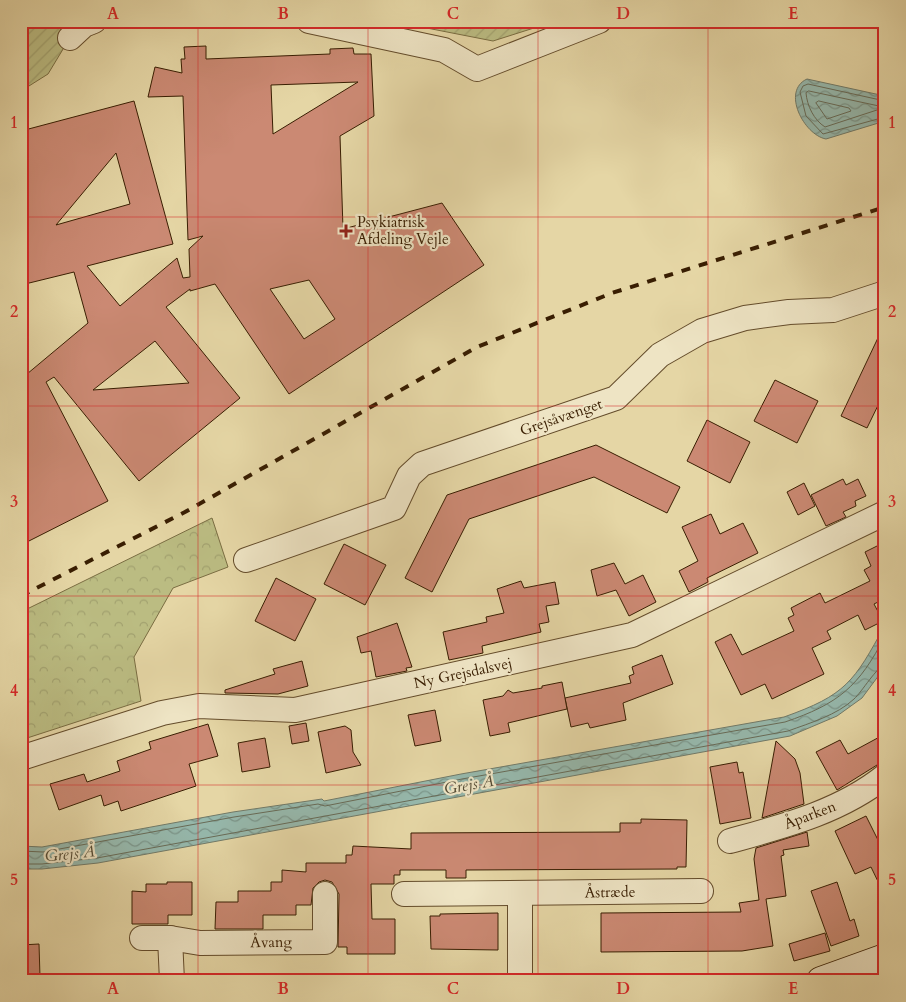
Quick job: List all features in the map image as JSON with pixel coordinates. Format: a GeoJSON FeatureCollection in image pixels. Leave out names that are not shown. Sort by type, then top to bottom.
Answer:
{"type":"FeatureCollection","features":[{"type":"Feature","properties":{"kind":"street"},"geometry":{"type":"LineString","coordinates":[[70,38],[84,25],[94,21]]}},
{"type":"Feature","properties":{"kind":"street"},"geometry":{"type":"LineString","coordinates":[[309,21],[444,50],[477,69],[600,21]]}},
{"type":"Feature","properties":{"kind":"street","name":"Grejsåvænget"},"geometry":{"type":"LineString","coordinates":[[246,560],[394,508],[410,476],[422,464],[616,398],[660,355],[702,331],[745,318],[789,312],[833,310],[885,293]]}},
{"type":"Feature","properties":{"kind":"street","name":"Ny Grejsdalsvej"},"geometry":{"type":"LineString","coordinates":[[21,758],[162,713],[199,706],[295,710],[632,635],[885,513]]}},
{"type":"Feature","properties":{"kind":"street","name":"Åparken"},"geometry":{"type":"LineString","coordinates":[[730,841],[809,818],[835,807],[885,776]]}},
{"type":"Feature","properties":{"kind":"street","name":"Åstræde"},"geometry":{"type":"LineString","coordinates":[[404,894],[701,891]]}},
{"type":"Feature","properties":{"kind":"street"},"geometry":{"type":"LineString","coordinates":[[520,893],[520,981]]}},
{"type":"Feature","properties":{"kind":"street","name":"Åvang"},"geometry":{"type":"LineString","coordinates":[[142,938],[170,938],[200,943],[325,942],[326,894]]}},
{"type":"Feature","properties":{"kind":"street"},"geometry":{"type":"LineString","coordinates":[[170,938],[172,981]]}},
{"type":"Feature","properties":{"kind":"street"},"geometry":{"type":"LineString","coordinates":[[821,981],[885,958]]}},
{"type":"Feature","properties":{"kind":"green space"},"geometry":{"type":"Polygon","coordinates":[[[21,21],[80,21],[48,74],[21,91],[21,21]]]}},
{"type":"Feature","properties":{"kind":"green space"},"geometry":{"type":"Polygon","coordinates":[[[391,21],[556,21],[493,41],[391,21]]]}},
{"type":"Feature","properties":{"kind":"green space"},"geometry":{"type":"Polygon","coordinates":[[[212,518],[228,567],[173,588],[134,657],[141,701],[21,740],[21,612],[212,518]]]}},
{"type":"Feature","properties":{"kind":"water"},"geometry":{"type":"Polygon","coordinates":[[[807,79],[885,96],[885,121],[826,139],[818,136],[803,121],[796,102],[796,93],[799,85],[807,79]]]}},
{"type":"Feature","properties":{"kind":"water","name":"Grejs Å"},"geometry":{"type":"Polygon","coordinates":[[[885,625],[885,667],[862,698],[837,716],[790,736],[98,863],[42,869],[21,869],[21,846],[42,847],[233,812],[322,799],[324,801],[461,774],[784,717],[822,701],[846,684],[865,660],[885,625]]]}},
{"type":"Feature","properties":{"kind":"building"},"geometry":{"type":"Polygon","coordinates":[[[206,46],[206,59],[330,54],[330,49],[353,48],[354,54],[371,54],[374,116],[340,136],[343,229],[442,203],[484,265],[289,394],[215,284],[190,291],[190,289],[166,307],[240,398],[139,481],[54,377],[46,382],[108,501],[21,545],[21,462],[24,458],[21,453],[21,379],[88,323],[74,272],[21,285],[21,214],[28,211],[21,188],[21,131],[134,101],[173,244],[87,266],[120,306],[177,258],[183,278],[190,277],[189,249],[203,236],[188,240],[183,96],[148,97],[155,67],[182,73],[181,59],[185,59],[184,47],[206,46]],[[358,82],[271,85],[273,134],[358,82]],[[116,153],[56,225],[130,204],[116,153]],[[309,280],[270,289],[304,339],[335,319],[309,280]],[[155,341],[93,390],[189,383],[155,341]]]}},
{"type":"Feature","properties":{"kind":"building"},"geometry":{"type":"Polygon","coordinates":[[[885,323],[885,391],[867,428],[841,416],[885,323]]]}},
{"type":"Feature","properties":{"kind":"building"},"geometry":{"type":"Polygon","coordinates":[[[775,380],[818,401],[797,443],[754,421],[775,380]]]}},
{"type":"Feature","properties":{"kind":"building"},"geometry":{"type":"Polygon","coordinates":[[[707,420],[750,442],[730,483],[687,461],[707,420]]]}},
{"type":"Feature","properties":{"kind":"building"},"geometry":{"type":"Polygon","coordinates":[[[596,445],[680,487],[667,513],[594,477],[469,519],[432,592],[405,578],[447,495],[596,445]]]}},
{"type":"Feature","properties":{"kind":"building"},"geometry":{"type":"Polygon","coordinates":[[[843,479],[846,485],[858,479],[866,496],[855,501],[856,506],[843,512],[846,517],[826,526],[811,495],[843,479]]]}},
{"type":"Feature","properties":{"kind":"building"},"geometry":{"type":"Polygon","coordinates":[[[804,483],[815,506],[798,515],[787,492],[804,483]]]}},
{"type":"Feature","properties":{"kind":"building"},"geometry":{"type":"Polygon","coordinates":[[[711,514],[720,534],[743,523],[758,553],[707,578],[708,582],[689,592],[679,571],[698,561],[682,527],[711,514]]]}},
{"type":"Feature","properties":{"kind":"building"},"geometry":{"type":"Polygon","coordinates":[[[885,542],[885,610],[880,601],[874,604],[883,621],[865,630],[858,615],[827,631],[831,639],[812,648],[824,674],[772,699],[765,684],[741,695],[715,642],[731,634],[742,655],[794,631],[788,618],[794,615],[791,608],[820,593],[825,603],[870,581],[864,570],[871,566],[865,552],[885,542]]]}},
{"type":"Feature","properties":{"kind":"building"},"geometry":{"type":"Polygon","coordinates":[[[344,544],[386,565],[365,605],[324,584],[344,544]]]}},
{"type":"Feature","properties":{"kind":"building"},"geometry":{"type":"Polygon","coordinates":[[[614,563],[625,584],[643,575],[656,602],[629,616],[616,590],[597,596],[591,570],[614,563]]]}},
{"type":"Feature","properties":{"kind":"building"},"geometry":{"type":"Polygon","coordinates":[[[276,578],[316,599],[295,641],[255,621],[276,578]]]}},
{"type":"Feature","properties":{"kind":"building"},"geometry":{"type":"Polygon","coordinates":[[[521,581],[524,588],[555,582],[559,604],[546,606],[549,622],[539,624],[541,632],[482,646],[483,653],[449,660],[443,632],[487,622],[486,617],[504,613],[497,589],[521,581]]]}},
{"type":"Feature","properties":{"kind":"building"},"geometry":{"type":"Polygon","coordinates":[[[397,623],[412,667],[406,668],[407,671],[376,677],[371,651],[361,653],[357,637],[397,623]]]}},
{"type":"Feature","properties":{"kind":"building"},"geometry":{"type":"Polygon","coordinates":[[[662,655],[673,684],[623,703],[626,720],[590,728],[588,723],[571,727],[565,698],[631,683],[629,676],[634,674],[632,667],[662,655]]]}},
{"type":"Feature","properties":{"kind":"building"},"geometry":{"type":"Polygon","coordinates":[[[302,661],[308,686],[278,694],[225,693],[225,690],[275,674],[273,669],[302,661]]]}},
{"type":"Feature","properties":{"kind":"building"},"geometry":{"type":"Polygon","coordinates":[[[562,682],[567,709],[508,723],[510,732],[490,736],[483,700],[503,696],[508,690],[513,693],[562,682]]]}},
{"type":"Feature","properties":{"kind":"building"},"geometry":{"type":"Polygon","coordinates":[[[435,710],[441,741],[415,746],[408,715],[435,710]]]}},
{"type":"Feature","properties":{"kind":"building"},"geometry":{"type":"Polygon","coordinates":[[[306,723],[309,741],[292,744],[289,726],[306,723]]]}},
{"type":"Feature","properties":{"kind":"building"},"geometry":{"type":"Polygon","coordinates":[[[208,724],[218,756],[189,764],[196,786],[121,811],[118,801],[104,806],[101,795],[59,810],[50,784],[84,774],[87,782],[120,771],[117,761],[151,749],[149,742],[208,724]]]}},
{"type":"Feature","properties":{"kind":"building"},"geometry":{"type":"Polygon","coordinates":[[[345,726],[351,730],[353,752],[361,765],[326,773],[318,732],[345,726]]]}},
{"type":"Feature","properties":{"kind":"building"},"geometry":{"type":"Polygon","coordinates":[[[885,734],[885,762],[837,790],[816,752],[840,740],[848,754],[885,734]]]}},
{"type":"Feature","properties":{"kind":"building"},"geometry":{"type":"Polygon","coordinates":[[[265,738],[270,767],[242,772],[238,743],[265,738]]]}},
{"type":"Feature","properties":{"kind":"building"},"geometry":{"type":"Polygon","coordinates":[[[776,741],[795,759],[800,773],[804,804],[762,818],[776,741]]]}},
{"type":"Feature","properties":{"kind":"building"},"geometry":{"type":"Polygon","coordinates":[[[737,762],[739,773],[743,772],[751,818],[720,824],[710,767],[737,762]]]}},
{"type":"Feature","properties":{"kind":"building"},"geometry":{"type":"Polygon","coordinates":[[[866,816],[885,854],[885,896],[871,867],[855,874],[835,831],[866,816]]]}},
{"type":"Feature","properties":{"kind":"building"},"geometry":{"type":"Polygon","coordinates":[[[641,819],[687,820],[686,867],[677,867],[677,869],[466,870],[466,878],[446,878],[446,870],[400,870],[400,875],[394,875],[394,884],[371,884],[372,919],[395,919],[395,954],[347,954],[347,947],[338,947],[339,894],[332,882],[325,880],[319,882],[313,888],[311,905],[296,905],[296,915],[263,915],[263,929],[215,929],[216,902],[238,902],[238,891],[271,891],[271,882],[282,882],[282,870],[306,872],[306,863],[346,863],[346,855],[352,855],[353,846],[411,849],[411,833],[620,832],[620,823],[641,823],[641,819]]]}},
{"type":"Feature","properties":{"kind":"building"},"geometry":{"type":"Polygon","coordinates":[[[807,832],[809,846],[783,850],[784,855],[781,856],[786,896],[766,899],[773,946],[742,951],[601,952],[601,913],[741,912],[739,903],[759,900],[754,859],[756,848],[807,832]]]}},
{"type":"Feature","properties":{"kind":"building"},"geometry":{"type":"Polygon","coordinates":[[[167,882],[192,882],[192,915],[168,915],[168,924],[132,924],[132,891],[146,892],[146,884],[167,884],[167,882]]]}},
{"type":"Feature","properties":{"kind":"building"},"geometry":{"type":"Polygon","coordinates":[[[837,882],[850,921],[854,919],[859,936],[831,946],[811,891],[837,882]]]}},
{"type":"Feature","properties":{"kind":"building"},"geometry":{"type":"Polygon","coordinates":[[[498,913],[498,950],[431,949],[430,916],[440,916],[440,914],[498,913]]]}},
{"type":"Feature","properties":{"kind":"building"},"geometry":{"type":"Polygon","coordinates":[[[825,933],[830,951],[794,961],[789,944],[825,933]]]}},
{"type":"Feature","properties":{"kind":"building"},"geometry":{"type":"Polygon","coordinates":[[[39,944],[40,977],[21,978],[21,945],[39,944]]]}},
{"type":"Feature","properties":{"kind":"railway"},"geometry":{"type":"LineString","coordinates":[[21,596],[185,512],[477,347],[612,293],[885,207]]}},
{"type":"Feature","properties":{"kind":"place","name":"Psykiatrisk Afdeling Vejle"},"geometry":{"type":"Point","coordinates":[346,231]}}]}
